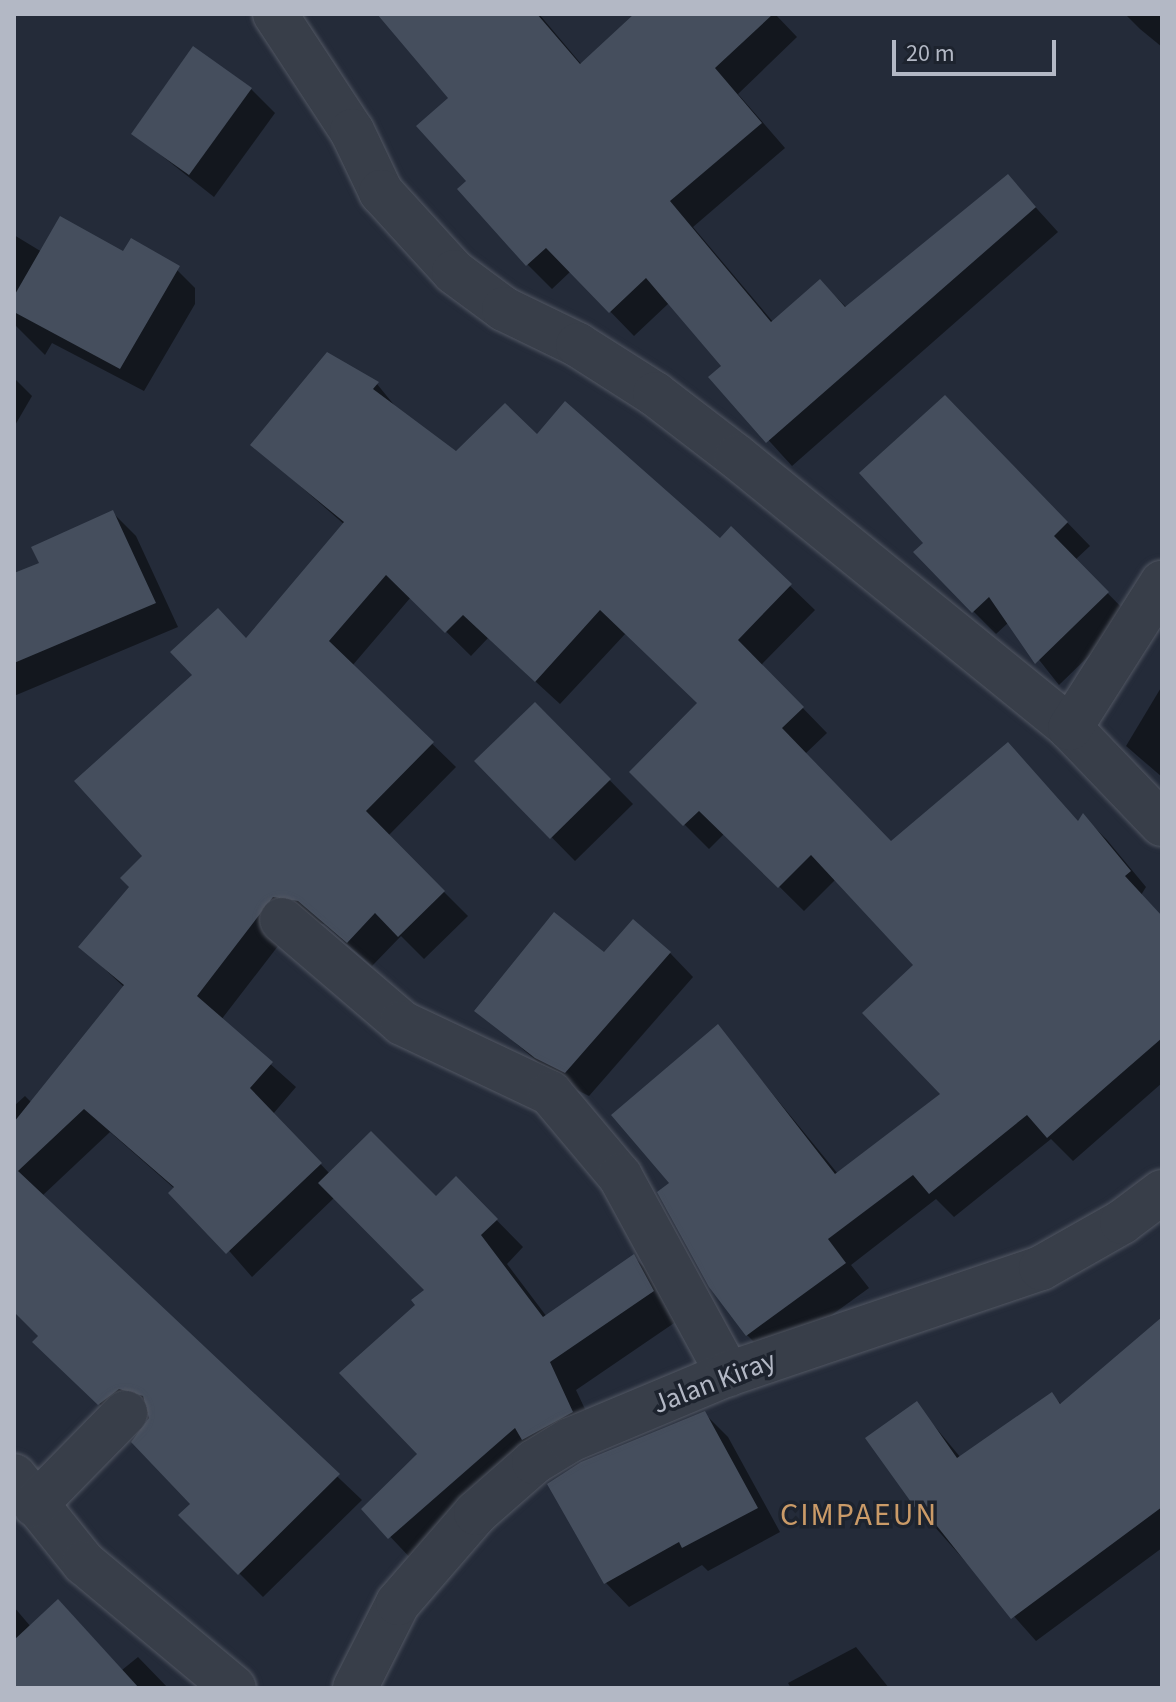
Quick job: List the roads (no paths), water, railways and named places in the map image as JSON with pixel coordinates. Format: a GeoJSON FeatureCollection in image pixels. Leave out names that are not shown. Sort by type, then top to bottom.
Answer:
{"type":"FeatureCollection","features":[{"type":"Feature","properties":{"kind":"street"},"geometry":{"type":"LineString","coordinates":[[275,14],[352,131],[381,192],[454,272],[504,309],[578,345],[655,394],[1070,728],[1162,824]]}},
{"type":"Feature","properties":{"kind":"street"},"geometry":{"type":"LineString","coordinates":[[1070,728],[1162,583]]}},
{"type":"Feature","properties":{"kind":"street"},"geometry":{"type":"LineString","coordinates":[[282,920],[402,1023],[550,1093],[620,1176],[728,1374]]}},
{"type":"Feature","properties":{"kind":"street","name":"Jalan Kiray"},"geometry":{"type":"LineString","coordinates":[[355,1688],[398,1603],[476,1513],[534,1462],[570,1440],[728,1374],[1041,1268],[1122,1222],[1162,1192]]}},
{"type":"Feature","properties":{"kind":"street"},"geometry":{"type":"LineString","coordinates":[[125,1413],[24,1491],[84,1563],[234,1688]]}},
{"type":"Feature","properties":{"kind":"district","name":"CIMPAEUN"},"geometry":{"type":"Point","coordinates":[859,1515]}}]}
